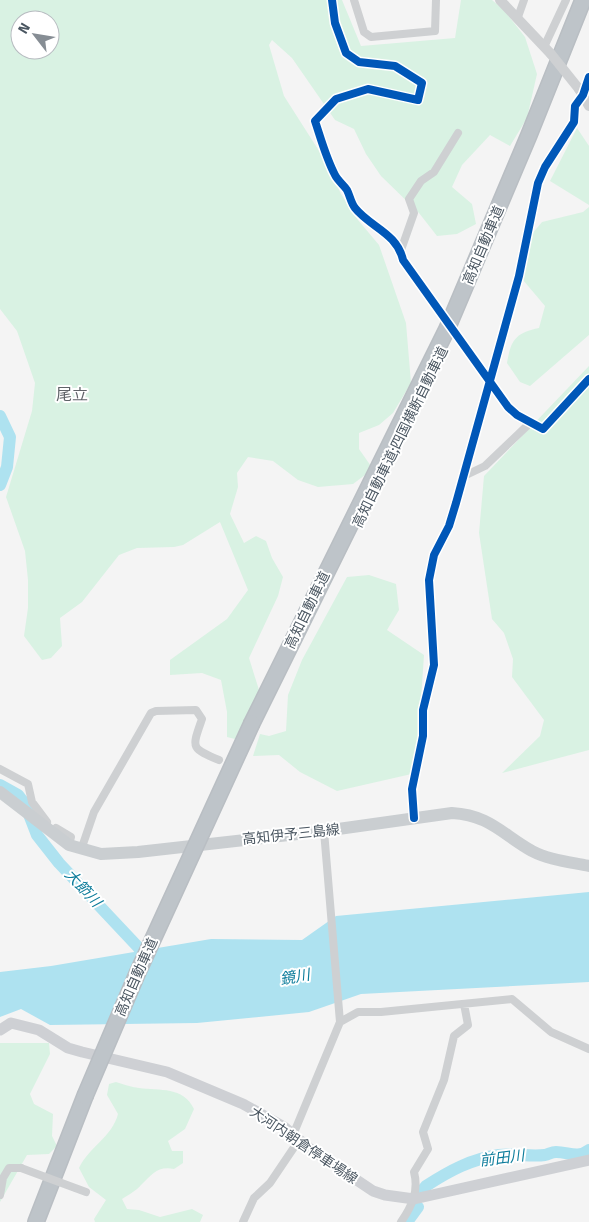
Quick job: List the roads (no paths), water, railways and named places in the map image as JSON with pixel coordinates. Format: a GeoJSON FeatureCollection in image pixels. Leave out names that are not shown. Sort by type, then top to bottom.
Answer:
{"type":"FeatureCollection","features":[{"type":"Feature","properties":{"kind":"highway","name":"高知自動車道"},"geometry":{"type":"LineString","coordinates":[[36,1222],[157,931],[254,724],[447,329],[526,144],[583,0]]}},
{"type":"Feature","properties":{"kind":"highway","name":"高知自動車道;四国横断自動車道"},"geometry":{"type":"LineString","coordinates":[[254,724],[445,347],[513,196],[589,4]]}},
{"type":"Feature","properties":{"kind":"highway","name":"高知自動車道"},"geometry":{"type":"LineString","coordinates":[[43,1222],[88,1097]]}},
{"type":"Feature","properties":{"kind":"main road","name":"高知伊予三島線"},"geometry":{"type":"LineString","coordinates":[[0,792],[55,836],[81,850],[115,854],[324,831],[438,814],[467,814],[498,827],[539,854],[589,866]]}},
{"type":"Feature","properties":{"kind":"main road","name":"大河内朝倉停車場線"},"geometry":{"type":"LineString","coordinates":[[0,1030],[11,1023],[39,1030],[68,1048],[168,1072],[243,1104],[296,1137],[373,1191],[385,1195],[414,1199],[589,1160]]}},
{"type":"Feature","properties":{"kind":"street"},"geometry":{"type":"LineString","coordinates":[[332,0],[334,23],[346,53],[359,62],[395,66],[422,82],[418,100],[368,89],[336,99],[315,121],[328,161],[336,177],[347,190],[353,206],[361,215],[386,232],[401,250],[403,260]]}},
{"type":"Feature","properties":{"kind":"street"},"geometry":{"type":"LineString","coordinates":[[354,0],[364,32],[371,37],[435,31],[436,0]]}},
{"type":"Feature","properties":{"kind":"street"},"geometry":{"type":"LineString","coordinates":[[500,0],[547,50],[581,92],[589,106]]}},
{"type":"Feature","properties":{"kind":"street"},"geometry":{"type":"LineString","coordinates":[[518,17],[524,0]]}},
{"type":"Feature","properties":{"kind":"street"},"geometry":{"type":"LineString","coordinates":[[547,50],[566,0]]}},
{"type":"Feature","properties":{"kind":"street"},"geometry":{"type":"LineString","coordinates":[[414,818],[412,789],[423,736],[423,710],[434,665],[428,580],[434,555],[449,526],[464,476],[519,276],[538,183],[545,167],[574,122],[575,106],[589,77]]}},
{"type":"Feature","properties":{"kind":"street"},"geometry":{"type":"LineString","coordinates":[[401,250],[414,213],[409,199],[421,181],[434,172],[458,134]]}},
{"type":"Feature","properties":{"kind":"street"},"geometry":{"type":"LineString","coordinates":[[508,406],[530,423],[543,429],[589,379]]}},
{"type":"Feature","properties":{"kind":"street"},"geometry":{"type":"LineString","coordinates":[[464,476],[485,466],[530,423]]}},
{"type":"Feature","properties":{"kind":"street"},"geometry":{"type":"LineString","coordinates":[[81,850],[94,812],[151,713],[156,711],[196,710],[202,719],[194,742],[195,748],[219,760]]}},
{"type":"Feature","properties":{"kind":"street"},"geometry":{"type":"LineString","coordinates":[[0,769],[28,784],[35,808],[44,819],[71,837],[69,845]]}},
{"type":"Feature","properties":{"kind":"street"},"geometry":{"type":"LineString","coordinates":[[242,1222],[254,1198],[270,1183],[296,1137],[339,1020],[324,831]]}},
{"type":"Feature","properties":{"kind":"street"},"geometry":{"type":"LineString","coordinates":[[339,1020],[358,1012],[381,1012],[512,999],[551,1032],[589,1049]]}},
{"type":"Feature","properties":{"kind":"street"},"geometry":{"type":"LineString","coordinates":[[401,1222],[414,1199],[417,1184],[414,1172],[428,1149],[424,1132],[444,1080],[454,1036],[468,1024],[464,1004]]}},
{"type":"Feature","properties":{"kind":"street"},"geometry":{"type":"LineString","coordinates":[[0,1194],[3,1178],[9,1168],[21,1168],[86,1192]]}},
{"type":"Feature","properties":{"kind":"water","name":"鏡川"},"geometry":{"type":"Polygon","coordinates":[[[589,892],[589,982],[361,994],[309,1012],[197,1023],[50,1025],[21,1009],[0,1017],[0,972],[51,966],[211,939],[302,940],[336,916],[589,892]]]}},
{"type":"Feature","properties":{"kind":"waterway","name":"大節川"},"geometry":{"type":"LineString","coordinates":[[0,416],[10,437],[7,467],[0,485]]}},
{"type":"Feature","properties":{"kind":"waterway","name":"大節川"},"geometry":{"type":"LineString","coordinates":[[0,785],[18,795],[25,804],[37,835],[59,863],[138,947],[149,962]]}},
{"type":"Feature","properties":{"kind":"waterway","name":"前田川"},"geometry":{"type":"LineString","coordinates":[[422,1191],[426,1186],[452,1171],[489,1157],[545,1155],[556,1152],[577,1155],[589,1150]]}},
{"type":"Feature","properties":{"kind":"waterway","name":"前田川"},"geometry":{"type":"LineString","coordinates":[[407,1222],[418,1207]]}},
{"type":"Feature","properties":{"kind":"tunnel"},"geometry":{"type":"LineString","coordinates":[[403,260],[508,407]]}},
{"type":"Feature","properties":{"kind":"district","name":"尾立"},"geometry":{"type":"Point","coordinates":[72,394]}}]}
